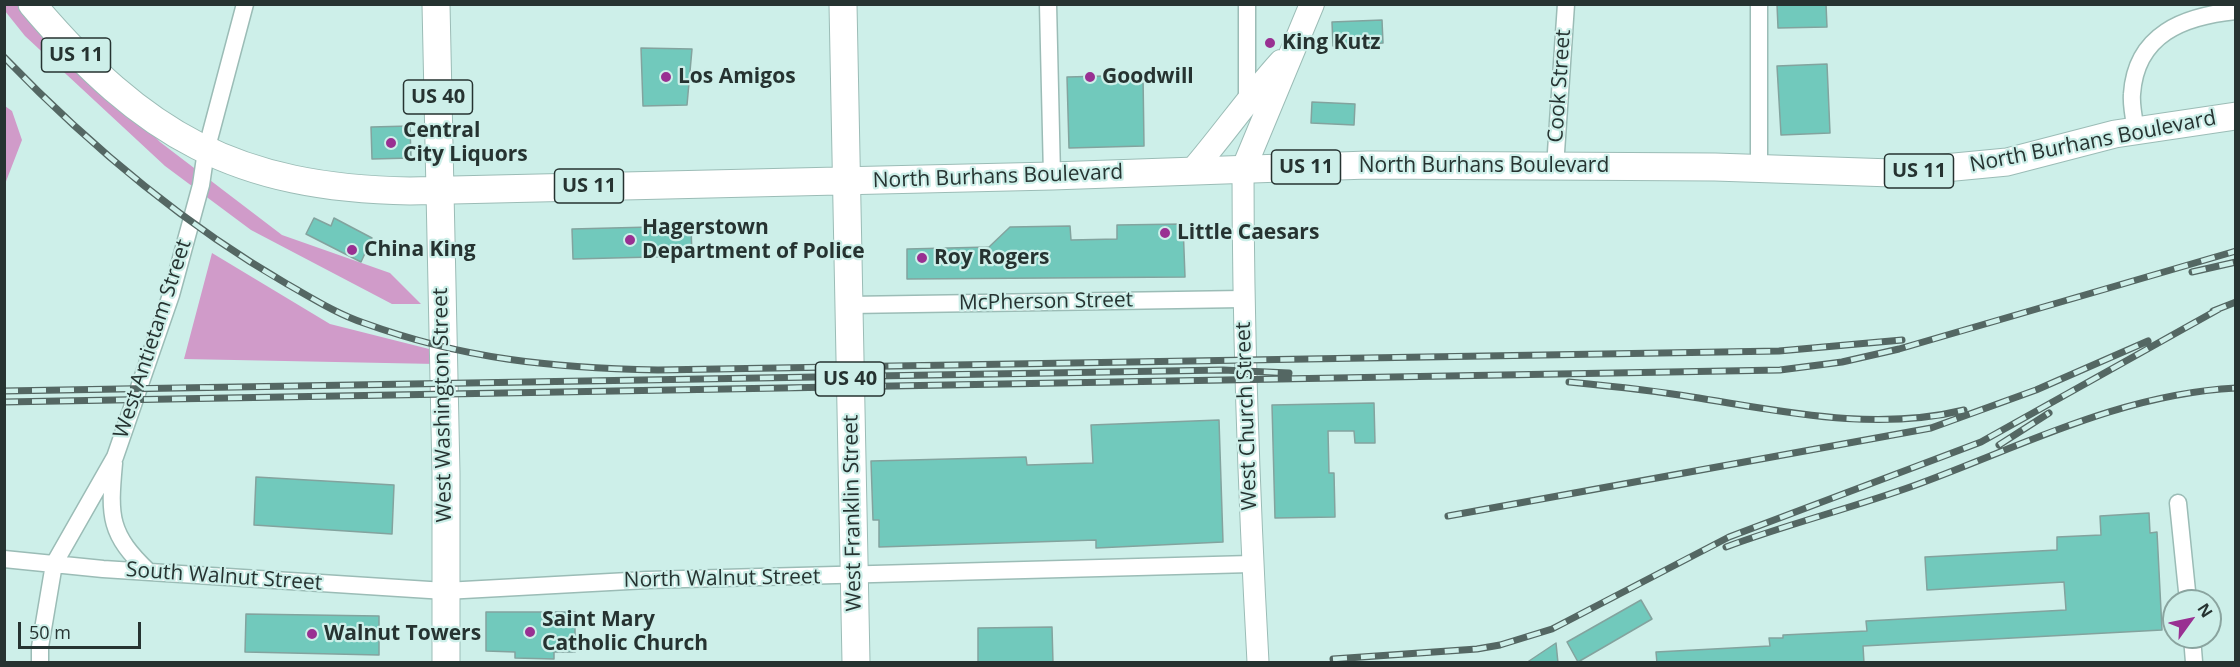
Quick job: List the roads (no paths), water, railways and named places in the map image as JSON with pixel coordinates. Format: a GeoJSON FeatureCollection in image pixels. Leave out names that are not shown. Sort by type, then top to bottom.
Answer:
{"type":"FeatureCollection","features":[{"type":"Feature","properties":{"kind":"main road","name":"US 11"},"geometry":{"type":"LineString","coordinates":[[32,4],[88,68],[125,101],[152,121],[206,151],[250,168],[299,182],[356,190],[440,190]]}},
{"type":"Feature","properties":{"kind":"main road","name":"West Washington Street"},"geometry":{"type":"LineString","coordinates":[[436,4],[446,473],[446,663]]}},
{"type":"Feature","properties":{"kind":"main road","name":"West Franklin Street"},"geometry":{"type":"LineString","coordinates":[[843,4],[856,663]]}},
{"type":"Feature","properties":{"kind":"main road"},"geometry":{"type":"LineString","coordinates":[[1244,170],[1312,4]]}},
{"type":"Feature","properties":{"kind":"main road"},"geometry":{"type":"LineString","coordinates":[[1192,171],[1224,135],[1247,100],[1292,49]]}},
{"type":"Feature","properties":{"kind":"main road","name":"North Burhans Boulevard"},"geometry":{"type":"LineString","coordinates":[[440,190],[1052,176],[1368,165],[1892,172],[1950,169],[2007,162],[2136,130],[2235,116]]}},
{"type":"Feature","properties":{"kind":"street","name":"West Antietam Street"},"geometry":{"type":"LineString","coordinates":[[40,663],[39,647],[54,564],[115,457],[171,295],[201,185],[206,151],[245,4]]}},
{"type":"Feature","properties":{"kind":"street"},"geometry":{"type":"LineString","coordinates":[[1048,4],[1052,176]]}},
{"type":"Feature","properties":{"kind":"street"},"geometry":{"type":"LineString","coordinates":[[1247,4],[1247,100]]}},
{"type":"Feature","properties":{"kind":"street","name":"Cook Street"},"geometry":{"type":"LineString","coordinates":[[1555,167],[1566,4]]}},
{"type":"Feature","properties":{"kind":"street"},"geometry":{"type":"LineString","coordinates":[[1758,4],[1759,169]]}},
{"type":"Feature","properties":{"kind":"street"},"geometry":{"type":"LineString","coordinates":[[2136,130],[2131,95],[2136,68],[2153,41],[2180,22],[2210,13],[2235,11]]}},
{"type":"Feature","properties":{"kind":"street","name":"West Church Street"},"geometry":{"type":"LineString","coordinates":[[1244,170],[1243,298],[1251,564],[1258,663]]}},
{"type":"Feature","properties":{"kind":"street","name":"McPherson Street"},"geometry":{"type":"LineString","coordinates":[[849,305],[1243,298]]}},
{"type":"Feature","properties":{"kind":"street"},"geometry":{"type":"LineString","coordinates":[[115,457],[113,521],[119,539],[149,572]]}},
{"type":"Feature","properties":{"kind":"street"},"geometry":{"type":"LineString","coordinates":[[2178,503],[2187,589]]}},
{"type":"Feature","properties":{"kind":"street","name":"South Walnut Street"},"geometry":{"type":"LineString","coordinates":[[4,559],[149,572],[445,591]]}},
{"type":"Feature","properties":{"kind":"street","name":"North Walnut Street"},"geometry":{"type":"LineString","coordinates":[[445,591],[647,580],[1251,564]]}},
{"type":"Feature","properties":{"kind":"railway"},"geometry":{"type":"LineString","coordinates":[[4,57],[103,151],[174,208],[248,261],[334,310],[364,323],[437,345],[509,359],[582,367],[658,370],[1779,351],[1902,340]]}},
{"type":"Feature","properties":{"kind":"railway"},"geometry":{"type":"LineString","coordinates":[[4,402],[1780,370],[1842,362],[1899,349],[2236,251]]}},
{"type":"Feature","properties":{"kind":"railway"},"geometry":{"type":"LineString","coordinates":[[2192,272],[2236,262]]}},
{"type":"Feature","properties":{"kind":"railway"},"geometry":{"type":"LineString","coordinates":[[2213,311],[2236,302]]}},
{"type":"Feature","properties":{"kind":"railway"},"geometry":{"type":"LineString","coordinates":[[1333,659],[1477,649],[1500,645],[1552,629],[1729,537],[1981,442],[2219,309]]}},
{"type":"Feature","properties":{"kind":"railway"},"geometry":{"type":"LineString","coordinates":[[1448,516],[1931,428],[2036,390],[2148,341]]}},
{"type":"Feature","properties":{"kind":"railway"},"geometry":{"type":"LineString","coordinates":[[4,391],[1223,370],[1289,373]]}},
{"type":"Feature","properties":{"kind":"railway"},"geometry":{"type":"LineString","coordinates":[[1569,382],[1661,392],[1828,417],[1896,419],[1964,410]]}},
{"type":"Feature","properties":{"kind":"railway"},"geometry":{"type":"LineString","coordinates":[[1726,547],[1913,486],[2111,411],[2193,392],[2236,388]]}},
{"type":"Feature","properties":{"kind":"railway"},"geometry":{"type":"LineString","coordinates":[[1999,445],[2049,413]]}},
{"type":"Feature","properties":{"kind":"place","name":"King Kutz"},"geometry":{"type":"Point","coordinates":[1270,43]}},
{"type":"Feature","properties":{"kind":"place","name":"Los Amigos"},"geometry":{"type":"Point","coordinates":[666,77]}},
{"type":"Feature","properties":{"kind":"place","name":"Goodwill"},"geometry":{"type":"Point","coordinates":[1090,77]}},
{"type":"Feature","properties":{"kind":"place","name":"Central City Liquors"},"geometry":{"type":"Point","coordinates":[391,143]}},
{"type":"Feature","properties":{"kind":"place","name":"Little Caesars"},"geometry":{"type":"Point","coordinates":[1165,233]}},
{"type":"Feature","properties":{"kind":"place","name":"Hagerstown Department of Police"},"geometry":{"type":"Point","coordinates":[630,240]}},
{"type":"Feature","properties":{"kind":"place","name":"China King"},"geometry":{"type":"Point","coordinates":[352,250]}},
{"type":"Feature","properties":{"kind":"place","name":"Roy Rogers"},"geometry":{"type":"Point","coordinates":[922,258]}},
{"type":"Feature","properties":{"kind":"place","name":"Saint Mary Catholic Church"},"geometry":{"type":"Point","coordinates":[530,632]}},
{"type":"Feature","properties":{"kind":"place","name":"Walnut Towers"},"geometry":{"type":"Point","coordinates":[312,634]}}]}
